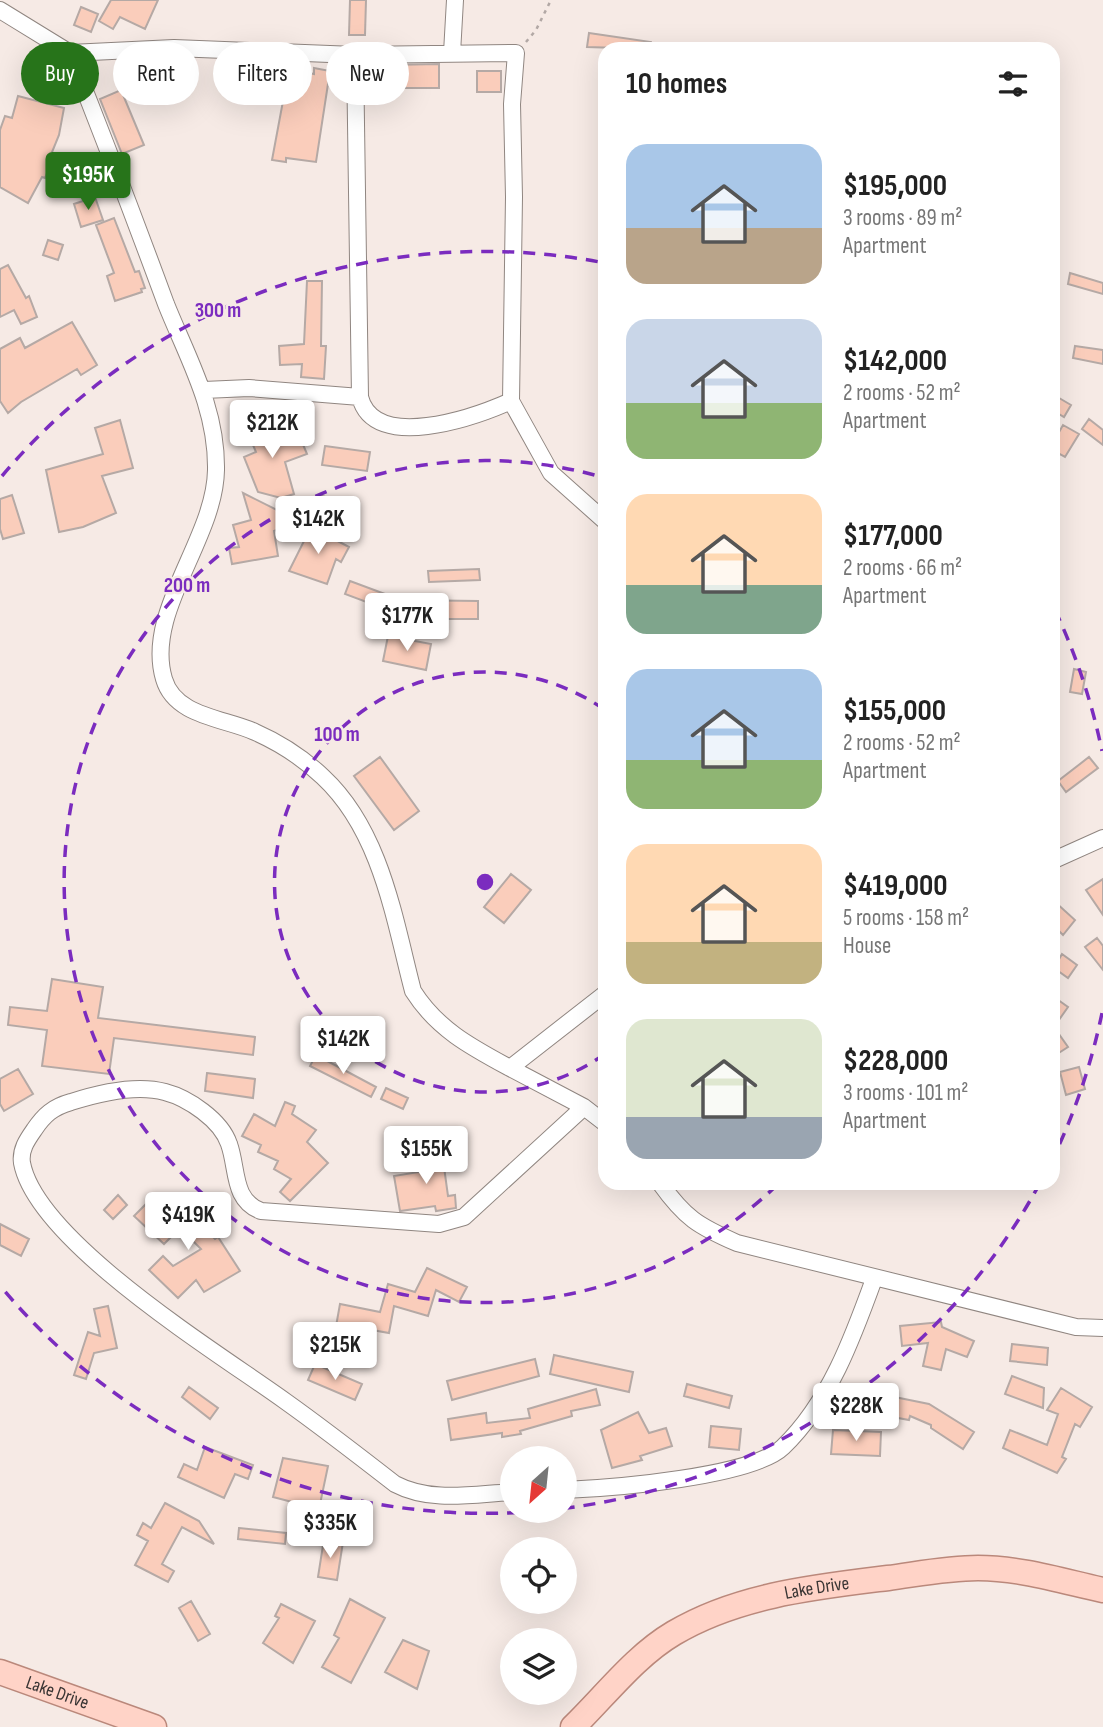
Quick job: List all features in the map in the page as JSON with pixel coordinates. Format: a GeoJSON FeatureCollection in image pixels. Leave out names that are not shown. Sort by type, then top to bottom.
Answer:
{"type":"FeatureCollection","features":[{"type":"Feature","properties":{"kind":"main road","name":"Lake Drive"},"geometry":{"type":"LineString","coordinates":[[573,1727],[648,1652],[672,1634],[716,1612],[758,1599],[864,1581],[978,1568],[1044,1576],[1103,1590]]}},
{"type":"Feature","properties":{"kind":"main road","name":"Lake Drive"},"geometry":{"type":"LineString","coordinates":[[0,1672],[155,1727]]}},
{"type":"Feature","properties":{"kind":"street"},"geometry":{"type":"LineString","coordinates":[[452,53],[455,0]]}},
{"type":"Feature","properties":{"kind":"street"},"geometry":{"type":"LineString","coordinates":[[0,10],[52,42]]}},
{"type":"Feature","properties":{"kind":"street"},"geometry":{"type":"LineString","coordinates":[[99,52],[206,48],[326,54]]}},
{"type":"Feature","properties":{"kind":"street"},"geometry":{"type":"LineString","coordinates":[[409,54],[516,53],[512,104],[514,197],[511,401],[551,473],[598,515]]}},
{"type":"Feature","properties":{"kind":"street"},"geometry":{"type":"LineString","coordinates":[[90,105],[173,320],[204,390],[213,427],[216,469],[214,497],[206,523],[171,603],[160,654],[164,681],[183,705],[283,745],[324,778],[355,817],[372,849],[413,991],[425,1010],[465,1044],[584,1107],[598,1118]]}},
{"type":"Feature","properties":{"kind":"street"},"geometry":{"type":"LineString","coordinates":[[356,105],[360,397],[370,417],[380,424],[397,428],[446,422],[489,411],[511,401]]}},
{"type":"Feature","properties":{"kind":"street"},"geometry":{"type":"LineString","coordinates":[[204,390],[249,388],[360,397]]}},
{"type":"Feature","properties":{"kind":"street"},"geometry":{"type":"LineString","coordinates":[[1060,857],[1103,838]]}},
{"type":"Feature","properties":{"kind":"street"},"geometry":{"type":"LineString","coordinates":[[510,1068],[598,999]]}},
{"type":"Feature","properties":{"kind":"street"},"geometry":{"type":"LineString","coordinates":[[500,1493],[436,1496],[415,1494],[396,1484],[179,1327],[99,1265],[47,1213],[28,1184],[21,1160],[24,1143],[46,1113],[68,1103],[115,1091],[164,1092],[203,1112],[218,1125],[229,1142],[240,1192],[251,1207],[261,1211],[439,1224],[464,1217],[584,1107]]}},
{"type":"Feature","properties":{"kind":"street"},"geometry":{"type":"LineString","coordinates":[[665,1190],[676,1205],[708,1230],[737,1243],[1076,1327],[1103,1328]]}},
{"type":"Feature","properties":{"kind":"street"},"geometry":{"type":"LineString","coordinates":[[578,1489],[671,1479],[732,1469],[757,1463],[783,1448],[827,1388],[856,1328],[874,1279]]}},
{"type":"Feature","properties":{"kind":"path"},"geometry":{"type":"LineString","coordinates":[[516,53],[536,30],[551,0]]}},
{"type":"Feature","properties":{"kind":"building"},"geometry":{"type":"Polygon","coordinates":[[[111,0],[158,0],[145,29],[120,17],[113,29],[99,21],[111,0]]]}},
{"type":"Feature","properties":{"kind":"building"},"geometry":{"type":"Polygon","coordinates":[[[350,0],[366,0],[365,35],[349,35],[350,0]]]}},
{"type":"Feature","properties":{"kind":"building"},"geometry":{"type":"Polygon","coordinates":[[[81,7],[98,14],[91,32],[74,25],[81,7]]]}},
{"type":"Feature","properties":{"kind":"building"},"geometry":{"type":"Polygon","coordinates":[[[589,33],[651,42],[598,42],[598,47],[587,47],[589,33]]]}},
{"type":"Feature","properties":{"kind":"building"},"geometry":{"type":"Polygon","coordinates":[[[439,64],[439,88],[409,88],[409,65],[439,64]]]}},
{"type":"Feature","properties":{"kind":"building"},"geometry":{"type":"Polygon","coordinates":[[[314,68],[326,70],[326,97],[316,162],[286,158],[286,162],[272,160],[282,105],[312,105],[314,68]]]}},
{"type":"Feature","properties":{"kind":"building"},"geometry":{"type":"Polygon","coordinates":[[[477,71],[501,71],[501,92],[477,92],[477,71]]]}},
{"type":"Feature","properties":{"kind":"building"},"geometry":{"type":"Polygon","coordinates":[[[113,93],[113,105],[127,105],[144,145],[122,154],[100,99],[113,93]]]}},
{"type":"Feature","properties":{"kind":"building"},"geometry":{"type":"Polygon","coordinates":[[[18,96],[21,97],[21,105],[52,105],[64,108],[59,135],[48,162],[51,163],[45,178],[42,177],[28,203],[0,187],[0,130],[5,116],[12,118],[18,96]]]}},
{"type":"Feature","properties":{"kind":"building"},"geometry":{"type":"Polygon","coordinates":[[[95,197],[103,220],[81,227],[74,204],[95,197]]]}},
{"type":"Feature","properties":{"kind":"building"},"geometry":{"type":"Polygon","coordinates":[[[114,218],[135,272],[139,271],[145,288],[141,289],[142,292],[115,301],[107,276],[114,273],[96,225],[114,218]]]}},
{"type":"Feature","properties":{"kind":"building"},"geometry":{"type":"Polygon","coordinates":[[[48,240],[63,245],[58,260],[43,255],[48,240]]]}},
{"type":"Feature","properties":{"kind":"building"},"geometry":{"type":"Polygon","coordinates":[[[8,265],[26,298],[29,296],[37,317],[21,324],[14,310],[0,317],[0,269],[8,265]]]}},
{"type":"Feature","properties":{"kind":"building"},"geometry":{"type":"Polygon","coordinates":[[[1070,273],[1103,283],[1103,294],[1068,284],[1070,273]]]}},
{"type":"Feature","properties":{"kind":"building"},"geometry":{"type":"Polygon","coordinates":[[[307,281],[322,281],[321,346],[326,346],[324,379],[301,377],[302,364],[280,365],[279,346],[304,344],[307,281]]]}},
{"type":"Feature","properties":{"kind":"building"},"geometry":{"type":"Polygon","coordinates":[[[72,322],[97,365],[81,375],[77,369],[21,402],[8,413],[0,401],[0,349],[20,338],[25,348],[72,322]]]}},
{"type":"Feature","properties":{"kind":"building"},"geometry":{"type":"Polygon","coordinates":[[[1075,346],[1103,350],[1103,364],[1073,358],[1075,346]]]}},
{"type":"Feature","properties":{"kind":"building"},"geometry":{"type":"Polygon","coordinates":[[[1060,399],[1071,405],[1064,417],[1060,415],[1060,399]]]}},
{"type":"Feature","properties":{"kind":"building"},"geometry":{"type":"Polygon","coordinates":[[[273,419],[283,441],[299,435],[307,454],[285,462],[294,494],[281,498],[258,492],[244,457],[256,452],[247,431],[273,419]]]}},
{"type":"Feature","properties":{"kind":"building"},"geometry":{"type":"Polygon","coordinates":[[[1089,419],[1103,430],[1103,445],[1082,429],[1089,419]]]}},
{"type":"Feature","properties":{"kind":"building"},"geometry":{"type":"Polygon","coordinates":[[[120,420],[133,468],[102,476],[116,513],[83,527],[59,532],[46,470],[103,454],[95,428],[120,420]]]}},
{"type":"Feature","properties":{"kind":"building"},"geometry":{"type":"Polygon","coordinates":[[[1063,425],[1079,434],[1065,457],[1060,454],[1060,430],[1063,425]]]}},
{"type":"Feature","properties":{"kind":"building"},"geometry":{"type":"Polygon","coordinates":[[[325,446],[370,452],[367,471],[322,465],[325,446]]]}},
{"type":"Feature","properties":{"kind":"building"},"geometry":{"type":"Polygon","coordinates":[[[243,493],[279,511],[283,528],[274,531],[278,556],[232,564],[229,548],[239,547],[233,525],[251,520],[243,493]]]}},
{"type":"Feature","properties":{"kind":"building"},"geometry":{"type":"Polygon","coordinates":[[[12,495],[24,533],[3,539],[0,529],[0,499],[12,495]]]}},
{"type":"Feature","properties":{"kind":"building"},"geometry":{"type":"Polygon","coordinates":[[[322,496],[357,506],[354,518],[319,508],[322,496]]]}},
{"type":"Feature","properties":{"kind":"building"},"geometry":{"type":"Polygon","coordinates":[[[311,527],[349,547],[341,562],[336,559],[327,584],[289,571],[311,527]]]}},
{"type":"Feature","properties":{"kind":"building"},"geometry":{"type":"Polygon","coordinates":[[[479,569],[480,580],[429,582],[428,571],[479,569]]]}},
{"type":"Feature","properties":{"kind":"building"},"geometry":{"type":"Polygon","coordinates":[[[350,581],[401,600],[478,601],[478,619],[412,619],[345,594],[350,581]]]}},
{"type":"Feature","properties":{"kind":"building"},"geometry":{"type":"Polygon","coordinates":[[[388,636],[431,644],[426,670],[383,661],[388,636]]]}},
{"type":"Feature","properties":{"kind":"building"},"geometry":{"type":"Polygon","coordinates":[[[1074,669],[1086,672],[1082,694],[1070,692],[1074,669]]]}},
{"type":"Feature","properties":{"kind":"building"},"geometry":{"type":"Polygon","coordinates":[[[380,757],[419,811],[394,830],[354,776],[380,757]]]}},
{"type":"Feature","properties":{"kind":"building"},"geometry":{"type":"Polygon","coordinates":[[[1089,757],[1098,768],[1066,792],[1060,779],[1089,757]]]}},
{"type":"Feature","properties":{"kind":"building"},"geometry":{"type":"Polygon","coordinates":[[[511,874],[531,890],[504,923],[484,907],[511,874]]]}},
{"type":"Feature","properties":{"kind":"building"},"geometry":{"type":"Polygon","coordinates":[[[1103,879],[1103,915],[1086,890],[1103,879]]]}},
{"type":"Feature","properties":{"kind":"building"},"geometry":{"type":"Polygon","coordinates":[[[1060,906],[1075,920],[1063,935],[1060,932],[1060,906]]]}},
{"type":"Feature","properties":{"kind":"building"},"geometry":{"type":"Polygon","coordinates":[[[1097,938],[1103,946],[1103,970],[1085,947],[1097,938]]]}},
{"type":"Feature","properties":{"kind":"building"},"geometry":{"type":"Polygon","coordinates":[[[1062,954],[1077,965],[1068,978],[1060,972],[1062,954]]]}},
{"type":"Feature","properties":{"kind":"building"},"geometry":{"type":"Polygon","coordinates":[[[52,979],[103,987],[98,1018],[255,1037],[253,1055],[114,1038],[109,1074],[42,1066],[47,1030],[8,1025],[10,1007],[47,1011],[52,979]]]}},
{"type":"Feature","properties":{"kind":"building"},"geometry":{"type":"Polygon","coordinates":[[[1060,1001],[1068,1007],[1060,1018],[1060,1001]]]}},
{"type":"Feature","properties":{"kind":"building"},"geometry":{"type":"Polygon","coordinates":[[[1060,1036],[1068,1047],[1060,1052],[1060,1036]]]}},
{"type":"Feature","properties":{"kind":"building"},"geometry":{"type":"Polygon","coordinates":[[[316,1055],[376,1087],[371,1097],[310,1066],[316,1055]]]}},
{"type":"Feature","properties":{"kind":"building"},"geometry":{"type":"Polygon","coordinates":[[[1079,1067],[1085,1089],[1066,1095],[1060,1072],[1079,1067]]]}},
{"type":"Feature","properties":{"kind":"building"},"geometry":{"type":"Polygon","coordinates":[[[18,1069],[33,1094],[4,1111],[0,1104],[0,1079],[18,1069]]]}},
{"type":"Feature","properties":{"kind":"building"},"geometry":{"type":"Polygon","coordinates":[[[207,1073],[255,1079],[253,1098],[205,1091],[207,1073]]]}},
{"type":"Feature","properties":{"kind":"building"},"geometry":{"type":"Polygon","coordinates":[[[386,1088],[408,1098],[403,1109],[381,1099],[386,1088]]]}},
{"type":"Feature","properties":{"kind":"building"},"geometry":{"type":"Polygon","coordinates":[[[285,1102],[295,1106],[292,1114],[316,1130],[307,1142],[328,1163],[290,1201],[280,1192],[291,1179],[274,1169],[278,1161],[258,1152],[261,1145],[242,1136],[254,1114],[275,1126],[285,1102]]]}},
{"type":"Feature","properties":{"kind":"building"},"geometry":{"type":"Polygon","coordinates":[[[441,1145],[448,1196],[455,1195],[456,1208],[436,1211],[435,1206],[400,1211],[394,1176],[431,1170],[427,1147],[441,1145]]]}},
{"type":"Feature","properties":{"kind":"building"},"geometry":{"type":"Polygon","coordinates":[[[118,1195],[127,1205],[113,1219],[104,1210],[118,1195]]]}},
{"type":"Feature","properties":{"kind":"building"},"geometry":{"type":"Polygon","coordinates":[[[178,1202],[215,1239],[218,1237],[240,1271],[204,1292],[196,1280],[178,1298],[149,1270],[163,1256],[173,1266],[201,1249],[180,1228],[164,1244],[134,1216],[146,1204],[161,1218],[178,1202]]]}},
{"type":"Feature","properties":{"kind":"building"},"geometry":{"type":"Polygon","coordinates":[[[0,1224],[29,1239],[21,1256],[0,1245],[0,1224]]]}},
{"type":"Feature","properties":{"kind":"building"},"geometry":{"type":"Polygon","coordinates":[[[427,1268],[467,1287],[459,1302],[436,1290],[428,1316],[394,1306],[389,1333],[372,1330],[364,1361],[309,1347],[314,1327],[335,1332],[340,1304],[380,1312],[388,1284],[415,1292],[427,1268]]]}},
{"type":"Feature","properties":{"kind":"building"},"geometry":{"type":"Polygon","coordinates":[[[108,1306],[117,1348],[94,1353],[86,1379],[74,1375],[88,1332],[100,1336],[94,1309],[108,1306]]]}},
{"type":"Feature","properties":{"kind":"building"},"geometry":{"type":"Polygon","coordinates":[[[941,1322],[942,1327],[974,1341],[967,1357],[946,1349],[941,1370],[923,1366],[928,1343],[902,1346],[900,1326],[941,1322]]]}},
{"type":"Feature","properties":{"kind":"building"},"geometry":{"type":"Polygon","coordinates":[[[1012,1344],[1048,1348],[1047,1365],[1010,1361],[1012,1344]]]}},
{"type":"Feature","properties":{"kind":"building"},"geometry":{"type":"Polygon","coordinates":[[[554,1355],[633,1372],[629,1392],[550,1374],[554,1355]]]}},
{"type":"Feature","properties":{"kind":"building"},"geometry":{"type":"Polygon","coordinates":[[[535,1359],[539,1376],[452,1400],[447,1381],[535,1359]]]}},
{"type":"Feature","properties":{"kind":"building"},"geometry":{"type":"Polygon","coordinates":[[[315,1364],[362,1384],[355,1400],[308,1380],[315,1364]]]}},
{"type":"Feature","properties":{"kind":"building"},"geometry":{"type":"Polygon","coordinates":[[[1012,1376],[1044,1388],[1043,1408],[1005,1394],[1012,1376]]]}},
{"type":"Feature","properties":{"kind":"building"},"geometry":{"type":"Polygon","coordinates":[[[687,1384],[732,1396],[729,1408],[684,1396],[687,1384]]]}},
{"type":"Feature","properties":{"kind":"building"},"geometry":{"type":"Polygon","coordinates":[[[189,1387],[218,1408],[210,1419],[182,1397],[189,1387]]]}},
{"type":"Feature","properties":{"kind":"building"},"geometry":{"type":"Polygon","coordinates":[[[1061,1388],[1092,1407],[1080,1427],[1075,1424],[1062,1457],[1066,1459],[1057,1473],[1003,1448],[1010,1430],[1047,1445],[1058,1414],[1047,1410],[1061,1388]]]}},
{"type":"Feature","properties":{"kind":"building"},"geometry":{"type":"Polygon","coordinates":[[[596,1389],[600,1405],[571,1411],[572,1416],[520,1431],[521,1434],[502,1437],[502,1433],[451,1440],[448,1419],[486,1413],[487,1423],[530,1418],[528,1409],[596,1389]]]}},
{"type":"Feature","properties":{"kind":"building"},"geometry":{"type":"Polygon","coordinates":[[[870,1392],[929,1404],[974,1432],[963,1449],[931,1428],[931,1425],[910,1416],[909,1420],[866,1412],[870,1392]]]}},
{"type":"Feature","properties":{"kind":"building"},"geometry":{"type":"Polygon","coordinates":[[[638,1412],[649,1433],[666,1428],[672,1446],[640,1456],[642,1460],[612,1468],[601,1430],[638,1412]]]}},
{"type":"Feature","properties":{"kind":"building"},"geometry":{"type":"Polygon","coordinates":[[[711,1426],[741,1429],[739,1450],[709,1447],[711,1426]]]}},
{"type":"Feature","properties":{"kind":"building"},"geometry":{"type":"Polygon","coordinates":[[[833,1430],[881,1432],[880,1456],[831,1454],[833,1430]]]}},
{"type":"Feature","properties":{"kind":"building"},"geometry":{"type":"Polygon","coordinates":[[[205,1447],[253,1465],[248,1479],[235,1474],[224,1498],[178,1477],[184,1464],[197,1470],[205,1447]]]}},
{"type":"Feature","properties":{"kind":"building"},"geometry":{"type":"Polygon","coordinates":[[[283,1458],[328,1466],[319,1509],[273,1497],[283,1458]]]}},
{"type":"Feature","properties":{"kind":"building"},"geometry":{"type":"Polygon","coordinates":[[[165,1503],[199,1521],[214,1544],[182,1527],[162,1564],[174,1571],[168,1582],[135,1565],[148,1541],[137,1535],[143,1523],[151,1528],[165,1503]]]}},
{"type":"Feature","properties":{"kind":"building"},"geometry":{"type":"Polygon","coordinates":[[[239,1528],[286,1533],[285,1544],[238,1539],[239,1528]]]}},
{"type":"Feature","properties":{"kind":"building"},"geometry":{"type":"Polygon","coordinates":[[[324,1539],[343,1542],[337,1580],[318,1577],[324,1539]]]}},
{"type":"Feature","properties":{"kind":"building"},"geometry":{"type":"Polygon","coordinates":[[[350,1599],[385,1618],[351,1683],[322,1667],[339,1638],[334,1635],[350,1599]]]}},
{"type":"Feature","properties":{"kind":"building"},"geometry":{"type":"Polygon","coordinates":[[[191,1601],[210,1634],[198,1641],[179,1608],[191,1601]]]}},
{"type":"Feature","properties":{"kind":"building"},"geometry":{"type":"Polygon","coordinates":[[[281,1604],[315,1621],[293,1663],[263,1643],[279,1618],[275,1616],[281,1604]]]}},
{"type":"Feature","properties":{"kind":"building"},"geometry":{"type":"Polygon","coordinates":[[[403,1640],[429,1651],[417,1689],[385,1672],[403,1640]]]}}]}
